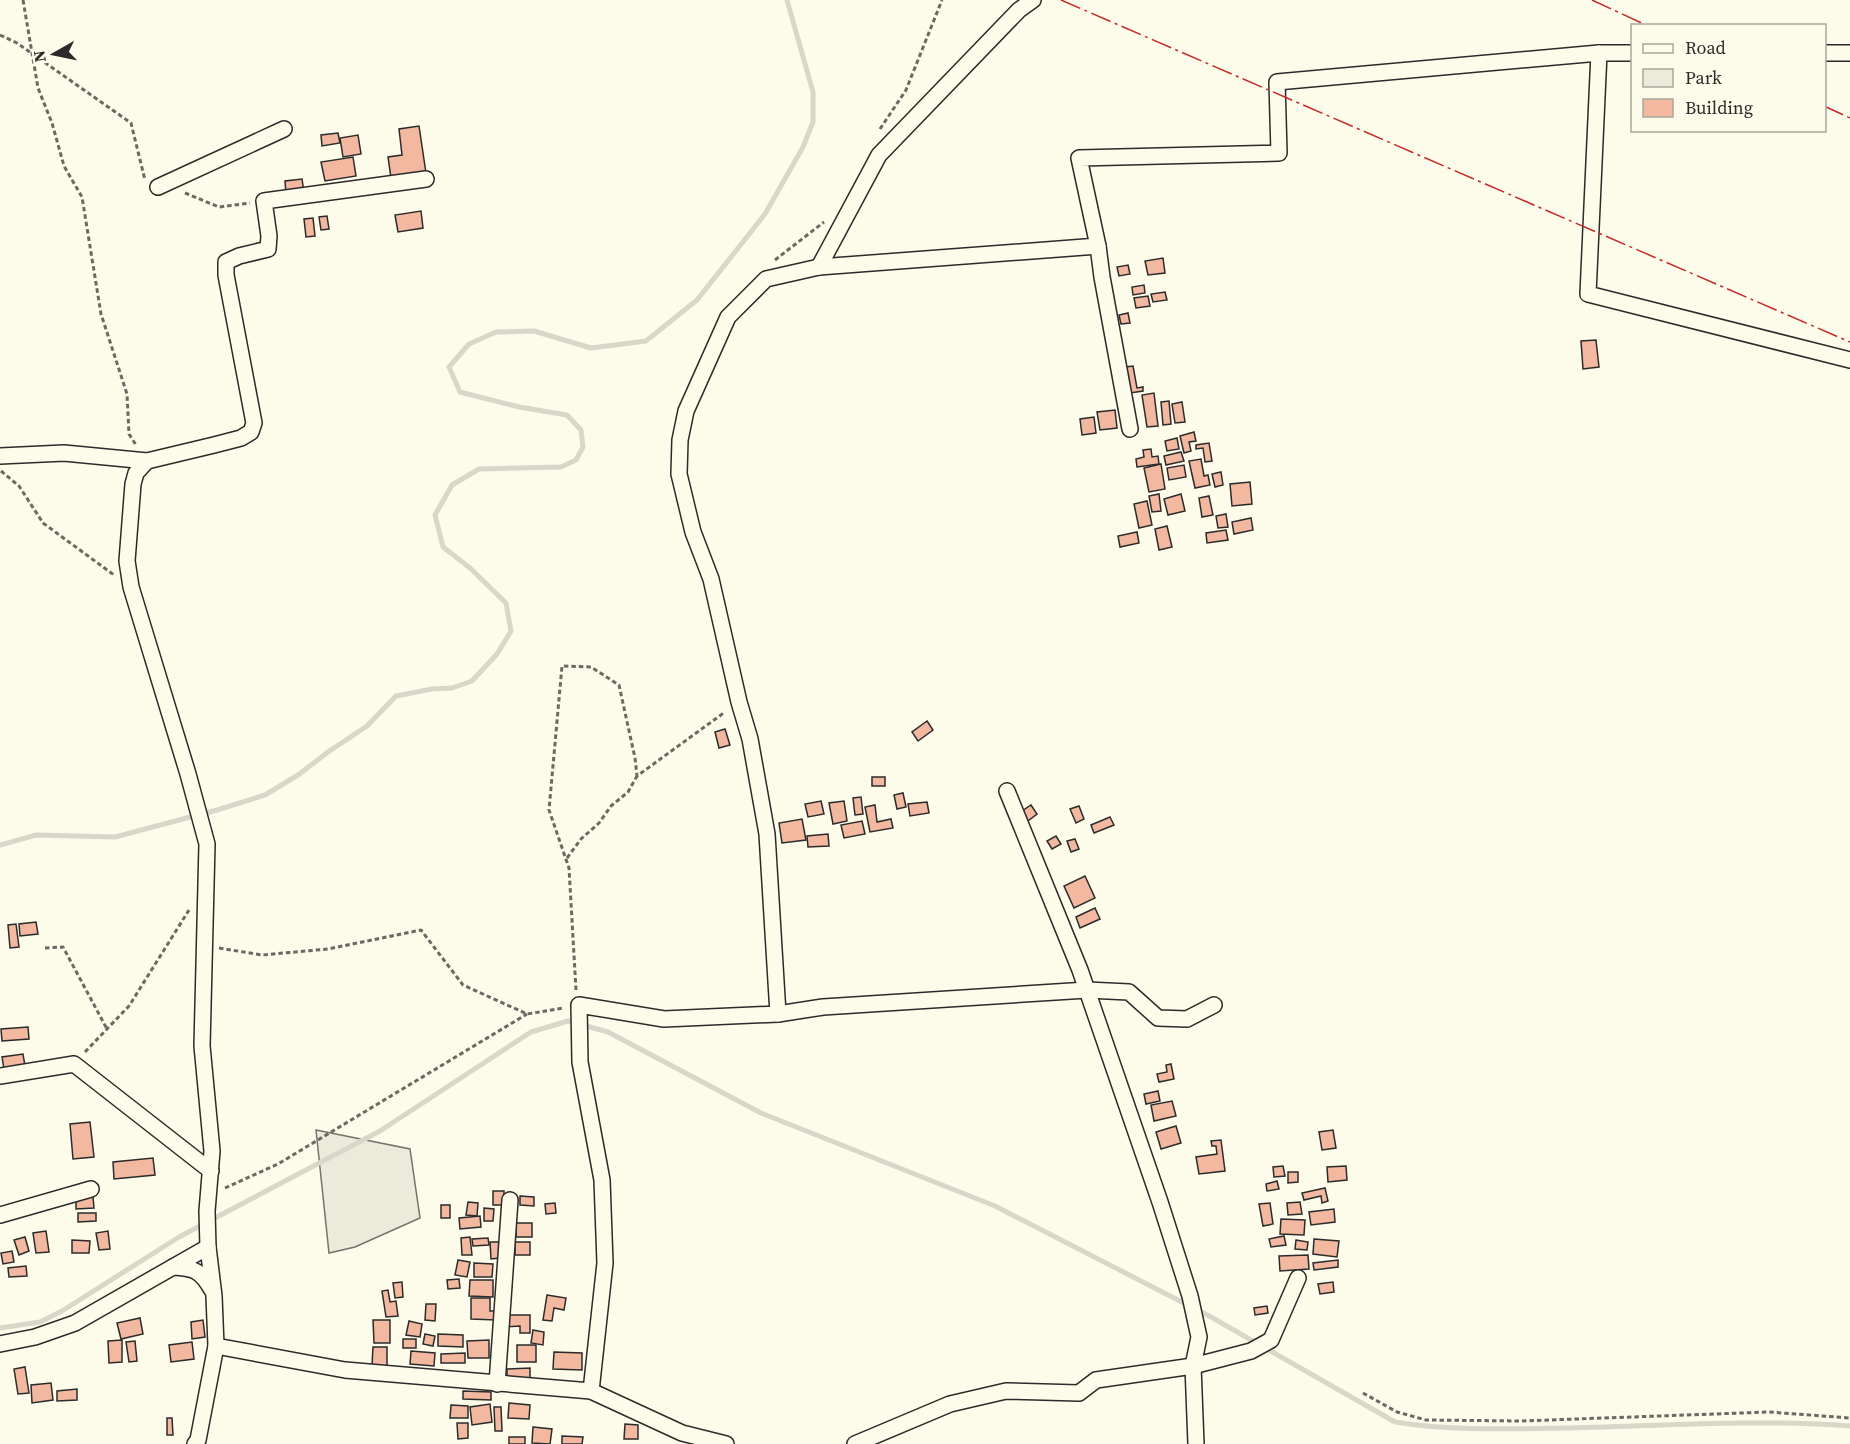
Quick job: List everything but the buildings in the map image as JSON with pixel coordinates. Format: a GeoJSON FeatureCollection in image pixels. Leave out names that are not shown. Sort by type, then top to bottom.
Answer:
{"type":"FeatureCollection","features":[{"type":"Feature","properties":{"kind":"street"},"geometry":{"type":"LineString","coordinates":[[819,267],[879,155],[1019,10],[1033,0]]}},
{"type":"Feature","properties":{"kind":"street"},"geometry":{"type":"LineString","coordinates":[[1826,52],[1850,53]]}},
{"type":"Feature","properties":{"kind":"street"},"geometry":{"type":"LineString","coordinates":[[1599,53],[1588,294],[1850,360]]}},
{"type":"Feature","properties":{"kind":"street"},"geometry":{"type":"LineString","coordinates":[[1130,429],[1098,246],[1079,158],[1279,153],[1277,82],[1599,53],[1631,53]]}},
{"type":"Feature","properties":{"kind":"street"},"geometry":{"type":"LineString","coordinates":[[158,187],[284,129]]}},
{"type":"Feature","properties":{"kind":"street"},"geometry":{"type":"LineString","coordinates":[[0,456],[64,453],[147,461],[232,440],[251,432],[254,423],[226,275],[226,262],[238,256],[268,249],[269,236],[264,201],[426,179]]}},
{"type":"Feature","properties":{"kind":"street"},"geometry":{"type":"LineString","coordinates":[[778,1014],[767,834],[750,739],[739,702],[711,579],[693,532],[679,474],[680,440],[686,411],[728,317],[766,279],[819,267],[1098,246]]}},
{"type":"Feature","properties":{"kind":"street"},"geometry":{"type":"LineString","coordinates":[[147,461],[136,473],[133,484],[127,561],[131,587],[207,844],[202,1046],[212,1151],[207,1211],[216,1346],[198,1440],[195,1444]]}},
{"type":"Feature","properties":{"kind":"street"},"geometry":{"type":"LineString","coordinates":[[1007,791],[1087,990],[1190,1296],[1199,1337],[1193,1366],[1196,1444]]}},
{"type":"Feature","properties":{"kind":"street"},"geometry":{"type":"LineString","coordinates":[[591,1391],[605,1263],[602,1180],[580,1062],[579,1010],[664,1019],[778,1014],[823,1007],[1087,990],[1129,992],[1158,1018],[1187,1019],[1215,1005]]}},
{"type":"Feature","properties":{"kind":"street"},"geometry":{"type":"LineString","coordinates":[[0,1076],[74,1064],[211,1171]]}},
{"type":"Feature","properties":{"kind":"street"},"geometry":{"type":"LineString","coordinates":[[0,1215],[91,1189]]}},
{"type":"Feature","properties":{"kind":"street"},"geometry":{"type":"LineString","coordinates":[[497,1384],[510,1200]]}},
{"type":"Feature","properties":{"kind":"street"},"geometry":{"type":"LineString","coordinates":[[0,1344],[35,1337],[75,1323],[173,1267],[208,1243]]}},
{"type":"Feature","properties":{"kind":"street"},"geometry":{"type":"LineString","coordinates":[[173,1267],[191,1268],[204,1276],[214,1296]]}},
{"type":"Feature","properties":{"kind":"street"},"geometry":{"type":"LineString","coordinates":[[855,1444],[950,1404],[1006,1391],[1079,1393],[1096,1380],[1193,1366],[1251,1351],[1270,1340],[1298,1278]]}},
{"type":"Feature","properties":{"kind":"street"},"geometry":{"type":"LineString","coordinates":[[216,1346],[345,1370],[591,1391],[682,1433],[726,1444]]}},
{"type":"Feature","properties":{"kind":"path"},"geometry":{"type":"LineString","coordinates":[[23,0],[39,88],[52,123],[63,166],[82,196],[101,314],[127,394],[129,435],[147,461]]}},
{"type":"Feature","properties":{"kind":"path"},"geometry":{"type":"LineString","coordinates":[[877,134],[906,90],[942,0]]}},
{"type":"Feature","properties":{"kind":"path"},"geometry":{"type":"LineString","coordinates":[[0,34],[17,43],[131,123],[143,179],[158,187],[187,193],[219,207],[264,201]]}},
{"type":"Feature","properties":{"kind":"path"},"geometry":{"type":"LineString","coordinates":[[774,261],[828,219]]}},
{"type":"Feature","properties":{"kind":"path"},"geometry":{"type":"LineString","coordinates":[[0,470],[19,486],[43,523],[131,587]]}},
{"type":"Feature","properties":{"kind":"path"},"geometry":{"type":"LineString","coordinates":[[210,1195],[278,1164],[528,1014],[579,1010],[574,979],[570,868],[549,810],[562,666],[591,667],[619,685],[637,776]]}},
{"type":"Feature","properties":{"kind":"path"},"geometry":{"type":"LineString","coordinates":[[566,859],[581,839],[599,823],[611,806],[627,792],[637,776],[739,702]]}},
{"type":"Feature","properties":{"kind":"path"},"geometry":{"type":"LineString","coordinates":[[74,1064],[129,1006],[207,882]]}},
{"type":"Feature","properties":{"kind":"path"},"geometry":{"type":"LineString","coordinates":[[205,945],[262,955],[328,949],[421,930],[464,985],[528,1014]]}},
{"type":"Feature","properties":{"kind":"path"},"geometry":{"type":"LineString","coordinates":[[45,948],[63,947],[107,1029]]}},
{"type":"Feature","properties":{"kind":"path"},"geometry":{"type":"LineString","coordinates":[[1363,1394],[1397,1412],[1426,1420],[1521,1421],[1769,1412],[1850,1418]]}},
{"type":"Feature","properties":{"kind":"green space"},"geometry":{"type":"Polygon","coordinates":[[[316,1130],[410,1149],[420,1218],[355,1247],[329,1253],[316,1130]]]}},
{"type":"Feature","properties":{"kind":"waterway"},"geometry":{"type":"LineString","coordinates":[[0,845],[36,835],[115,837],[265,795],[298,775],[367,726],[396,696],[432,689],[452,688],[472,681],[497,654],[511,631],[506,603],[470,568],[443,547],[435,515],[452,485],[479,469],[561,467],[576,460],[583,447],[581,430],[567,415],[519,407],[460,392],[449,367],[469,344],[496,332],[534,331],[591,348],[646,341],[697,300],[765,214],[803,147],[813,122],[813,92],[787,0]]}},
{"type":"Feature","properties":{"kind":"waterway"},"geometry":{"type":"LineString","coordinates":[[0,1328],[40,1322],[62,1311],[179,1237],[380,1131],[531,1032],[568,1021],[608,1032],[761,1113],[995,1206],[1211,1317],[1395,1422],[1479,1429],[1743,1423],[1850,1426]]}},
{"type":"Feature","properties":{"kind":"power"},"geometry":{"type":"LineString","coordinates":[[1061,0],[1850,342]]}},
{"type":"Feature","properties":{"kind":"power"},"geometry":{"type":"LineString","coordinates":[[1592,0],[1644,24]]}},
{"type":"Feature","properties":{"kind":"power"},"geometry":{"type":"LineString","coordinates":[[1826,107],[1850,118]]}}]}
